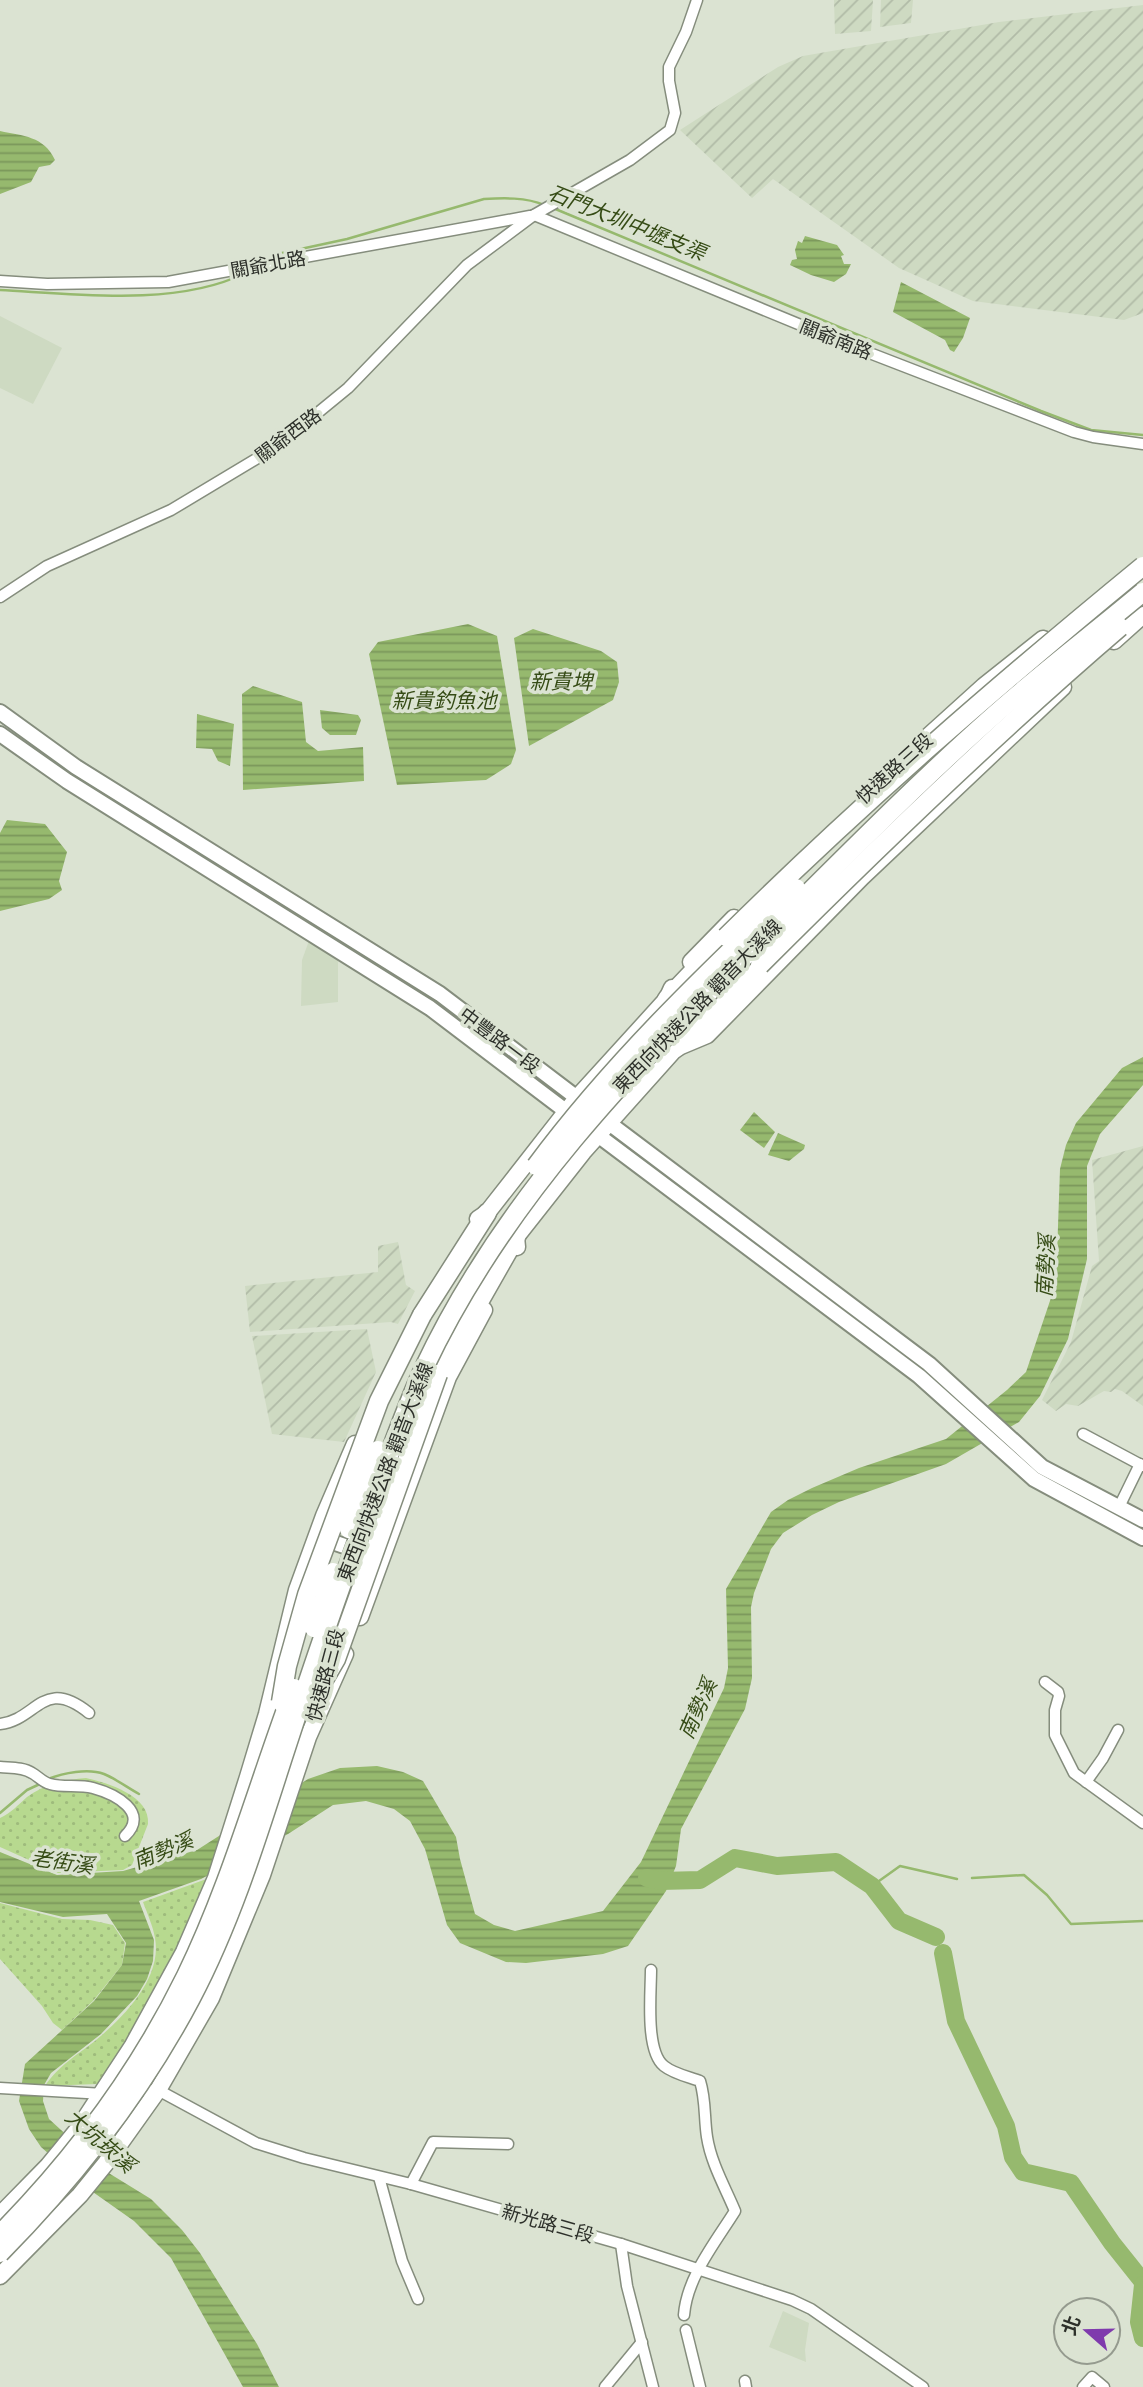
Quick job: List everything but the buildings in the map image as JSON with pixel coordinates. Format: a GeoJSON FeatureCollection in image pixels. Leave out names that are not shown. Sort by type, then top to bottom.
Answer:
{"type":"FeatureCollection","features":[{"type":"Feature","properties":{"kind":"highway"},"geometry":{"type":"LineString","coordinates":[[667,999],[796,868],[895,775],[1143,566]]}},
{"type":"Feature","properties":{"kind":"highway","name":"東西向快速公路 觀音大溪線"},"geometry":{"type":"LineString","coordinates":[[0,2253],[74,2173],[130,2100],[193,1996],[223,1928],[263,1819],[281,1742],[393,1410],[442,1313],[520,1188],[597,1089],[764,918],[943,751],[1143,583]]}},
{"type":"Feature","properties":{"kind":"highway","name":"東西向快速公路 觀音大溪線"},"geometry":{"type":"LineString","coordinates":[[0,2234],[85,2139],[120,2091],[187,1976],[281,1742],[423,1369],[460,1301],[523,1200],[593,1113],[851,850],[996,713],[1143,592]]}},
{"type":"Feature","properties":{"kind":"highway"},"geometry":{"type":"LineString","coordinates":[[676,1048],[891,834],[1037,699],[1143,607]]}},
{"type":"Feature","properties":{"kind":"highway"},"geometry":{"type":"LineString","coordinates":[[281,1742],[287,1665],[307,1595],[379,1401],[422,1315],[487,1213]]}},
{"type":"Feature","properties":{"kind":"highway"},"geometry":{"type":"LineString","coordinates":[[281,1742],[336,1659],[438,1374],[516,1237]]}},
{"type":"Feature","properties":{"kind":"main road","name":"快速路三段"},"geometry":{"type":"LineString","coordinates":[[102,2094],[132,2047],[184,1952],[216,1878],[267,1714],[297,1590],[324,1539],[384,1375],[422,1301],[472,1223],[487,1213],[577,1098],[667,999],[678,977],[714,937],[1143,558]]}},
{"type":"Feature","properties":{"kind":"main road","name":"快速路三段"},"geometry":{"type":"LineString","coordinates":[[989,692],[1143,574]]}},
{"type":"Feature","properties":{"kind":"main road","name":"快速路三段"},"geometry":{"type":"LineString","coordinates":[[308,1737],[322,1672],[435,1361],[501,1249],[516,1237],[603,1129],[676,1048],[699,1018],[849,862],[1008,713],[1143,601]]}},
{"type":"Feature","properties":{"kind":"main road","name":"快速路三段"},"geometry":{"type":"LineString","coordinates":[[676,1048],[707,1035],[862,877],[1143,615]]}},
{"type":"Feature","properties":{"kind":"main road"},"geometry":{"type":"LineString","coordinates":[[989,692],[1022,728]]}},
{"type":"Feature","properties":{"kind":"main road","name":"中豐路一段"},"geometry":{"type":"LineString","coordinates":[[0,712],[76,767],[440,994],[577,1098],[603,1129],[919,1376],[968,1410],[1005,1444]]}},
{"type":"Feature","properties":{"kind":"main road","name":"中豐路一段"},"geometry":{"type":"LineString","coordinates":[[0,734],[67,781],[430,1008],[566,1112],[603,1129]]}},
{"type":"Feature","properties":{"kind":"main road"},"geometry":{"type":"LineString","coordinates":[[827,838],[862,877]]}},
{"type":"Feature","properties":{"kind":"main road"},"geometry":{"type":"LineString","coordinates":[[272,909],[280,895]]}},
{"type":"Feature","properties":{"kind":"main road","name":"快速路三段"},"geometry":{"type":"LineString","coordinates":[[308,1737],[334,1682],[383,1556],[448,1377],[517,1248],[516,1237]]}},
{"type":"Feature","properties":{"kind":"main road"},"geometry":{"type":"LineString","coordinates":[[1005,1444],[1042,1467],[1143,1520]]}},
{"type":"Feature","properties":{"kind":"main road"},"geometry":{"type":"LineString","coordinates":[[1005,1444],[1034,1479],[1143,1538]]}},
{"type":"Feature","properties":{"kind":"main road"},"geometry":{"type":"LineString","coordinates":[[1112,1522],[1119,1507]]}},
{"type":"Feature","properties":{"kind":"main road"},"geometry":{"type":"LineString","coordinates":[[324,1539],[364,1553],[383,1556]]}},
{"type":"Feature","properties":{"kind":"main road"},"geometry":{"type":"LineString","coordinates":[[0,2276],[80,2195],[106,2163],[158,2090],[211,1998],[271,1850],[308,1737]]}},
{"type":"Feature","properties":{"kind":"main road"},"geometry":{"type":"LineString","coordinates":[[0,2215],[48,2166],[102,2094]]}},
{"type":"Feature","properties":{"kind":"street"},"geometry":{"type":"LineString","coordinates":[[534,215],[630,160],[670,130],[675,113],[669,67],[686,32],[697,0]]}},
{"type":"Feature","properties":{"kind":"street","name":"關爺北路"},"geometry":{"type":"LineString","coordinates":[[0,281],[47,284],[168,282],[534,215]]}},
{"type":"Feature","properties":{"kind":"street","name":"關爺南路"},"geometry":{"type":"LineString","coordinates":[[534,215],[855,347],[1074,432],[1143,444]]}},
{"type":"Feature","properties":{"kind":"street","name":"關爺西路"},"geometry":{"type":"LineString","coordinates":[[0,597],[47,566],[172,510],[276,447],[348,388],[467,265],[534,215]]}},
{"type":"Feature","properties":{"kind":"street"},"geometry":{"type":"LineString","coordinates":[[1083,1434],[1142,1465],[1119,1507]]}},
{"type":"Feature","properties":{"kind":"street"},"geometry":{"type":"LineString","coordinates":[[1045,1682],[1058,1692],[1055,1735],[1074,1773],[1143,1823]]}},
{"type":"Feature","properties":{"kind":"street"},"geometry":{"type":"LineString","coordinates":[[0,1724],[13,1723],[39,1703],[51,1699],[65,1700],[89,1713]]}},
{"type":"Feature","properties":{"kind":"street"},"geometry":{"type":"LineString","coordinates":[[1086,1782],[1118,1730]]}},
{"type":"Feature","properties":{"kind":"street"},"geometry":{"type":"LineString","coordinates":[[0,1767],[25,1769],[42,1781],[93,1787],[120,1800],[133,1812],[135,1819],[133,1829],[125,1836]]}},
{"type":"Feature","properties":{"kind":"street"},"geometry":{"type":"LineString","coordinates":[[651,1970],[650,2032],[661,2064],[700,2081],[705,2096],[707,2137],[711,2154],[735,2211],[698,2269],[685,2304],[684,2315]]}},
{"type":"Feature","properties":{"kind":"street"},"geometry":{"type":"LineString","coordinates":[[0,2088],[102,2094],[158,2090]]}},
{"type":"Feature","properties":{"kind":"street","name":"新光路三段"},"geometry":{"type":"LineString","coordinates":[[158,2090],[256,2143],[621,2244],[792,2300],[811,2309],[923,2387]]}},
{"type":"Feature","properties":{"kind":"street"},"geometry":{"type":"LineString","coordinates":[[411,2184],[433,2141],[508,2144]]}},
{"type":"Feature","properties":{"kind":"street"},"geometry":{"type":"LineString","coordinates":[[379,2177],[402,2261],[418,2300]]}},
{"type":"Feature","properties":{"kind":"street"},"geometry":{"type":"LineString","coordinates":[[621,2244],[627,2286],[653,2387]]}},
{"type":"Feature","properties":{"kind":"street"},"geometry":{"type":"LineString","coordinates":[[686,2330],[701,2387]]}},
{"type":"Feature","properties":{"kind":"street"},"geometry":{"type":"LineString","coordinates":[[606,2387],[642,2342]]}},
{"type":"Feature","properties":{"kind":"street"},"geometry":{"type":"LineString","coordinates":[[1083,2387],[1092,2377],[1104,2387]]}},
{"type":"Feature","properties":{"kind":"shaded area"},"geometry":{"type":"Polygon","coordinates":[[[834,0],[873,0],[871,31],[835,34],[834,0]]]}},
{"type":"Feature","properties":{"kind":"shaded area"},"geometry":{"type":"Polygon","coordinates":[[[881,0],[913,0],[911,23],[880,27],[881,0]]]}},
{"type":"Feature","properties":{"kind":"shaded area"},"geometry":{"type":"Polygon","coordinates":[[[1143,5],[1143,313],[1124,320],[973,301],[899,268],[773,179],[752,198],[680,130],[778,67],[803,56],[999,22],[1143,5]]]}},
{"type":"Feature","properties":{"kind":"shaded area"},"geometry":{"type":"Polygon","coordinates":[[[0,316],[62,348],[33,404],[0,388],[0,316]]]}},
{"type":"Feature","properties":{"kind":"shaded area"},"geometry":{"type":"Polygon","coordinates":[[[310,938],[338,955],[338,1002],[301,1006],[302,960],[310,938]]]}},
{"type":"Feature","properties":{"kind":"shaded area"},"geometry":{"type":"Polygon","coordinates":[[[1143,1146],[1143,1406],[1115,1389],[1111,1392],[1104,1391],[1078,1406],[1066,1404],[1056,1411],[1042,1400],[1071,1342],[1092,1266],[1099,1261],[1092,1160],[1143,1146]]]}},
{"type":"Feature","properties":{"kind":"shaded area"},"geometry":{"type":"Polygon","coordinates":[[[398,1242],[406,1285],[415,1291],[398,1324],[391,1322],[250,1332],[245,1286],[378,1272],[378,1246],[398,1242]]]}},
{"type":"Feature","properties":{"kind":"shaded area"},"geometry":{"type":"Polygon","coordinates":[[[367,1329],[376,1372],[344,1442],[272,1434],[252,1336],[367,1329]]]}},
{"type":"Feature","properties":{"kind":"shaded area"},"geometry":{"type":"Polygon","coordinates":[[[86,1778],[116,1787],[136,1798],[143,1806],[148,1824],[132,1865],[123,1870],[58,1873],[0,1847],[0,1818],[41,1789],[63,1781],[86,1778]]]}},
{"type":"Feature","properties":{"kind":"shaded area"},"geometry":{"type":"Polygon","coordinates":[[[212,1877],[179,1951],[127,2045],[97,2084],[45,2086],[65,2064],[102,2035],[122,2015],[148,1979],[156,1952],[155,1938],[143,1902],[212,1877]]]}},
{"type":"Feature","properties":{"kind":"shaded area"},"geometry":{"type":"Polygon","coordinates":[[[0,1903],[62,1919],[90,1920],[113,1925],[125,1943],[122,1965],[93,2001],[62,2030],[53,2023],[42,2006],[0,1959],[0,1903]]]}},
{"type":"Feature","properties":{"kind":"shaded area"},"geometry":{"type":"Polygon","coordinates":[[[783,2311],[809,2323],[806,2362],[769,2347],[783,2311]]]}},
{"type":"Feature","properties":{"kind":"water"},"geometry":{"type":"Polygon","coordinates":[[[0,131],[39,142],[55,160],[50,165],[39,167],[31,182],[0,194],[0,131]]]}},
{"type":"Feature","properties":{"kind":"water"},"geometry":{"type":"Polygon","coordinates":[[[805,236],[837,245],[844,255],[841,256],[844,264],[851,264],[846,274],[834,282],[790,265],[792,260],[797,259],[795,250],[798,241],[802,243],[805,236]]]}},
{"type":"Feature","properties":{"kind":"water"},"geometry":{"type":"Polygon","coordinates":[[[901,282],[970,318],[963,338],[954,352],[945,340],[893,312],[901,282]]]}},
{"type":"Feature","properties":{"kind":"water","name":"新貴釣魚池"},"geometry":{"type":"Polygon","coordinates":[[[468,624],[497,636],[516,750],[511,764],[486,780],[397,785],[369,654],[378,642],[468,624]]]}},
{"type":"Feature","properties":{"kind":"water","name":"新貴埤"},"geometry":{"type":"Polygon","coordinates":[[[533,629],[601,651],[617,662],[619,682],[613,700],[529,746],[514,638],[533,629]]]}},
{"type":"Feature","properties":{"kind":"water"},"geometry":{"type":"Polygon","coordinates":[[[253,686],[302,702],[306,742],[318,751],[363,747],[364,781],[243,790],[242,694],[253,686]]]}},
{"type":"Feature","properties":{"kind":"water"},"geometry":{"type":"Polygon","coordinates":[[[320,710],[358,715],[361,720],[356,735],[330,735],[322,728],[320,710]]]}},
{"type":"Feature","properties":{"kind":"water"},"geometry":{"type":"Polygon","coordinates":[[[197,714],[234,724],[230,766],[218,761],[212,749],[196,748],[197,714]]]}},
{"type":"Feature","properties":{"kind":"water"},"geometry":{"type":"Polygon","coordinates":[[[7,820],[45,824],[67,852],[59,881],[62,890],[49,899],[0,911],[0,833],[7,820]]]}},
{"type":"Feature","properties":{"kind":"water"},"geometry":{"type":"Polygon","coordinates":[[[1143,1057],[1143,1085],[1100,1134],[1087,1166],[1087,1259],[1068,1339],[1040,1396],[1019,1422],[946,1464],[839,1502],[812,1515],[783,1533],[771,1549],[751,1607],[752,1678],[745,1709],[681,1829],[676,1866],[666,1891],[628,1946],[603,1954],[526,1963],[506,1962],[460,1943],[447,1925],[425,1849],[410,1821],[394,1809],[366,1801],[333,1805],[288,1834],[201,1879],[139,1901],[154,1940],[153,1961],[147,1979],[137,1996],[101,2034],[51,2073],[44,2085],[43,2101],[49,2119],[107,2172],[151,2199],[182,2230],[200,2253],[257,2344],[279,2387],[243,2387],[171,2258],[134,2221],[90,2190],[41,2147],[29,2129],[19,2101],[25,2064],[94,2001],[122,1965],[126,1943],[107,1914],[63,1917],[0,1902],[0,1852],[57,1875],[123,1871],[197,1850],[308,1779],[340,1768],[377,1766],[403,1772],[423,1781],[456,1837],[475,1914],[494,1925],[515,1931],[603,1911],[641,1862],[724,1688],[728,1668],[726,1589],[771,1512],[812,1488],[859,1468],[946,1439],[1026,1372],[1056,1283],[1060,1169],[1066,1145],[1076,1123],[1122,1068],[1143,1057]]]}},
{"type":"Feature","properties":{"kind":"water"},"geometry":{"type":"Polygon","coordinates":[[[754,1112],[775,1132],[764,1148],[740,1130],[754,1112]]]}},
{"type":"Feature","properties":{"kind":"water"},"geometry":{"type":"Polygon","coordinates":[[[778,1133],[805,1145],[804,1149],[789,1161],[768,1155],[778,1133]]]}},
{"type":"Feature","properties":{"kind":"waterway","name":"石門大圳中壢支渠"},"geometry":{"type":"LineString","coordinates":[[273,258],[282,253],[347,239],[484,199],[522,199],[544,205]]}},
{"type":"Feature","properties":{"kind":"waterway","name":"石門大圳中壢支渠"},"geometry":{"type":"LineString","coordinates":[[553,208],[1041,411],[1091,430],[1143,435]]}},
{"type":"Feature","properties":{"kind":"waterway","name":"石門大圳中壢支渠"},"geometry":{"type":"LineString","coordinates":[[0,290],[125,296],[158,294],[189,291],[218,284],[245,273]]}},
{"type":"Feature","properties":{"kind":"waterway"},"geometry":{"type":"LineString","coordinates":[[48,1779],[76,1772],[98,1772],[139,1794]]}},
{"type":"Feature","properties":{"kind":"waterway"},"geometry":{"type":"LineString","coordinates":[[0,1813],[27,1790],[42,1783]]}},
{"type":"Feature","properties":{"kind":"waterway"},"geometry":{"type":"LineString","coordinates":[[647,1878],[660,1881],[700,1880],[735,1858],[777,1866],[836,1862],[872,1886],[899,1921],[936,1937]]}},
{"type":"Feature","properties":{"kind":"waterway"},"geometry":{"type":"LineString","coordinates":[[872,1886],[900,1866],[957,1879]]}},
{"type":"Feature","properties":{"kind":"waterway"},"geometry":{"type":"LineString","coordinates":[[972,1878],[1024,1875],[1047,1895],[1071,1924],[1143,1921]]}},
{"type":"Feature","properties":{"kind":"waterway"},"geometry":{"type":"LineString","coordinates":[[943,1953],[956,2021],[1006,2126],[1013,2157],[1023,2172],[1071,2183],[1112,2243],[1143,2282]]}},
{"type":"Feature","properties":{"kind":"waterway"},"geometry":{"type":"LineString","coordinates":[[1143,2285],[1139,2322],[1143,2338]]}},
{"type":"Feature","properties":{"kind":"water label","name":"南勢溪"},"geometry":{"type":"Point","coordinates":[1046,1266]}},
{"type":"Feature","properties":{"kind":"water label","name":"南勢溪"},"geometry":{"type":"Point","coordinates":[698,1709]}},
{"type":"Feature","properties":{"kind":"water label","name":"南勢溪"},"geometry":{"type":"Point","coordinates":[163,1851]}},
{"type":"Feature","properties":{"kind":"water label","name":"老街溪"},"geometry":{"type":"Point","coordinates":[62,1862]}},
{"type":"Feature","properties":{"kind":"water label","name":"大坑崁溪"},"geometry":{"type":"Point","coordinates":[100,2141]}}]}
